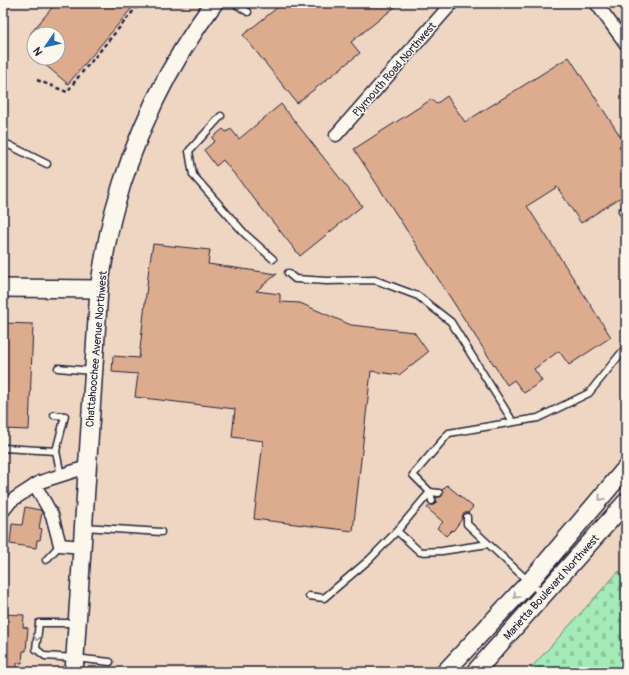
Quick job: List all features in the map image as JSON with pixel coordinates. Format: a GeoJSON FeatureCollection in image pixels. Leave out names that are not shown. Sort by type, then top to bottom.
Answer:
{"type":"FeatureCollection","features":[{"type":"Feature","properties":{"kind":"street","name":"Chattahoochee Avenue Northwest"},"geometry":{"type":"LineString","coordinates":[[74,665],[99,289],[105,250],[123,180],[136,142],[166,79],[203,18],[214,3]]}},
{"type":"Feature","properties":{"kind":"street","name":"Plymouth Road Northwest"},"geometry":{"type":"LineString","coordinates":[[336,135],[452,3]]}},
{"type":"Feature","properties":{"kind":"street"},"geometry":{"type":"LineString","coordinates":[[596,3],[626,44]]}},
{"type":"Feature","properties":{"kind":"street"},"geometry":{"type":"LineString","coordinates":[[3,288],[99,289]]}},
{"type":"Feature","properties":{"kind":"street"},"geometry":{"type":"LineString","coordinates":[[3,511],[11,501],[40,482],[87,468]]}},
{"type":"Feature","properties":{"kind":"street"},"geometry":{"type":"LineString","coordinates":[[445,672],[529,582],[626,468]]}},
{"type":"Feature","properties":{"kind":"street"},"geometry":{"type":"LineString","coordinates":[[35,485],[52,515],[60,545],[82,547]]}},
{"type":"Feature","properties":{"kind":"street","name":"Marietta Boulevard Northwest"},"geometry":{"type":"LineString","coordinates":[[475,672],[544,595],[623,513]]}},
{"type":"Feature","properties":{"kind":"lane"},"geometry":{"type":"LineString","coordinates":[[234,3],[248,12]]}},
{"type":"Feature","properties":{"kind":"lane"},"geometry":{"type":"LineString","coordinates":[[221,116],[189,151],[193,175],[245,234],[273,259]]}},
{"type":"Feature","properties":{"kind":"lane"},"geometry":{"type":"LineString","coordinates":[[7,144],[47,164]]}},
{"type":"Feature","properties":{"kind":"lane"},"geometry":{"type":"LineString","coordinates":[[288,273],[295,279],[327,281],[375,280],[418,296],[451,322],[513,422]]}},
{"type":"Feature","properties":{"kind":"lane"},"geometry":{"type":"LineString","coordinates":[[432,501],[430,492],[413,475],[449,433],[538,418],[589,393],[626,347]]}},
{"type":"Feature","properties":{"kind":"lane"},"geometry":{"type":"LineString","coordinates":[[58,368],[93,371]]}},
{"type":"Feature","properties":{"kind":"lane"},"geometry":{"type":"LineString","coordinates":[[54,415],[65,416],[56,451],[60,476]]}},
{"type":"Feature","properties":{"kind":"lane"},"geometry":{"type":"LineString","coordinates":[[3,448],[56,451]]}},
{"type":"Feature","properties":{"kind":"lane"},"geometry":{"type":"LineString","coordinates":[[430,492],[439,493]]}},
{"type":"Feature","properties":{"kind":"lane"},"geometry":{"type":"LineString","coordinates":[[309,596],[324,598],[370,559],[397,531],[430,492]]}},
{"type":"Feature","properties":{"kind":"lane"},"geometry":{"type":"LineString","coordinates":[[467,517],[467,524],[544,595]]}},
{"type":"Feature","properties":{"kind":"lane"},"geometry":{"type":"LineString","coordinates":[[459,526],[467,524]]}},
{"type":"Feature","properties":{"kind":"lane"},"geometry":{"type":"LineString","coordinates":[[83,527],[160,532]]}},
{"type":"Feature","properties":{"kind":"lane"},"geometry":{"type":"LineString","coordinates":[[397,531],[420,552],[442,551],[488,544]]}},
{"type":"Feature","properties":{"kind":"lane"},"geometry":{"type":"LineString","coordinates":[[46,560],[60,545]]}},
{"type":"Feature","properties":{"kind":"lane"},"geometry":{"type":"LineString","coordinates":[[77,623],[39,623],[36,650],[45,656],[74,665],[110,662]]}},
{"type":"Feature","properties":{"kind":"path"},"geometry":{"type":"LineString","coordinates":[[37,80],[67,92],[140,3]]}},
{"type":"Feature","properties":{"kind":"shaded area"},"geometry":{"type":"Polygon","coordinates":[[[3,3],[626,3],[626,581],[619,571],[531,669],[534,672],[3,672],[3,3]]]}},
{"type":"Feature","properties":{"kind":"green space"},"geometry":{"type":"Polygon","coordinates":[[[619,571],[626,581],[626,672],[534,672],[530,669],[619,571]]]}},
{"type":"Feature","properties":{"kind":"building"},"geometry":{"type":"Polygon","coordinates":[[[56,3],[136,3],[68,84],[47,66],[66,66],[66,26],[37,26],[56,3]]]}},
{"type":"Feature","properties":{"kind":"building"},"geometry":{"type":"Polygon","coordinates":[[[283,3],[400,3],[351,42],[360,53],[297,103],[243,35],[283,3]]]}},
{"type":"Feature","properties":{"kind":"building"},"geometry":{"type":"Polygon","coordinates":[[[569,57],[624,142],[619,146],[626,157],[626,194],[581,223],[557,187],[527,206],[611,337],[569,365],[559,351],[534,369],[542,381],[524,393],[514,380],[507,385],[354,149],[432,99],[436,104],[447,96],[465,122],[569,57]]]}},
{"type":"Feature","properties":{"kind":"building"},"geometry":{"type":"Polygon","coordinates":[[[281,104],[362,206],[300,256],[223,160],[216,166],[204,150],[215,141],[212,138],[223,129],[226,132],[231,129],[239,139],[281,104]]]}},
{"type":"Feature","properties":{"kind":"building"},"geometry":{"type":"Polygon","coordinates":[[[153,244],[210,250],[208,264],[277,274],[256,291],[280,294],[280,302],[300,303],[351,325],[414,332],[428,352],[399,375],[371,371],[353,531],[254,519],[263,441],[232,437],[235,409],[135,397],[138,374],[112,372],[113,356],[139,358],[153,244]]]}},
{"type":"Feature","properties":{"kind":"building"},"geometry":{"type":"Polygon","coordinates":[[[3,323],[33,324],[29,430],[3,429],[3,323]]]}},
{"type":"Feature","properties":{"kind":"building"},"geometry":{"type":"Polygon","coordinates":[[[447,485],[473,507],[468,513],[463,514],[462,519],[453,531],[452,530],[446,536],[437,528],[443,522],[427,508],[430,505],[435,504],[436,497],[442,496],[442,490],[447,485]]]}},
{"type":"Feature","properties":{"kind":"building"},"geometry":{"type":"Polygon","coordinates":[[[25,507],[40,510],[42,512],[39,528],[42,529],[40,540],[37,540],[36,548],[10,544],[12,524],[22,525],[25,507]]]}},
{"type":"Feature","properties":{"kind":"building"},"geometry":{"type":"Polygon","coordinates":[[[3,614],[24,615],[23,627],[28,628],[26,651],[23,651],[22,663],[17,663],[17,672],[3,672],[3,614]]]}}]}
